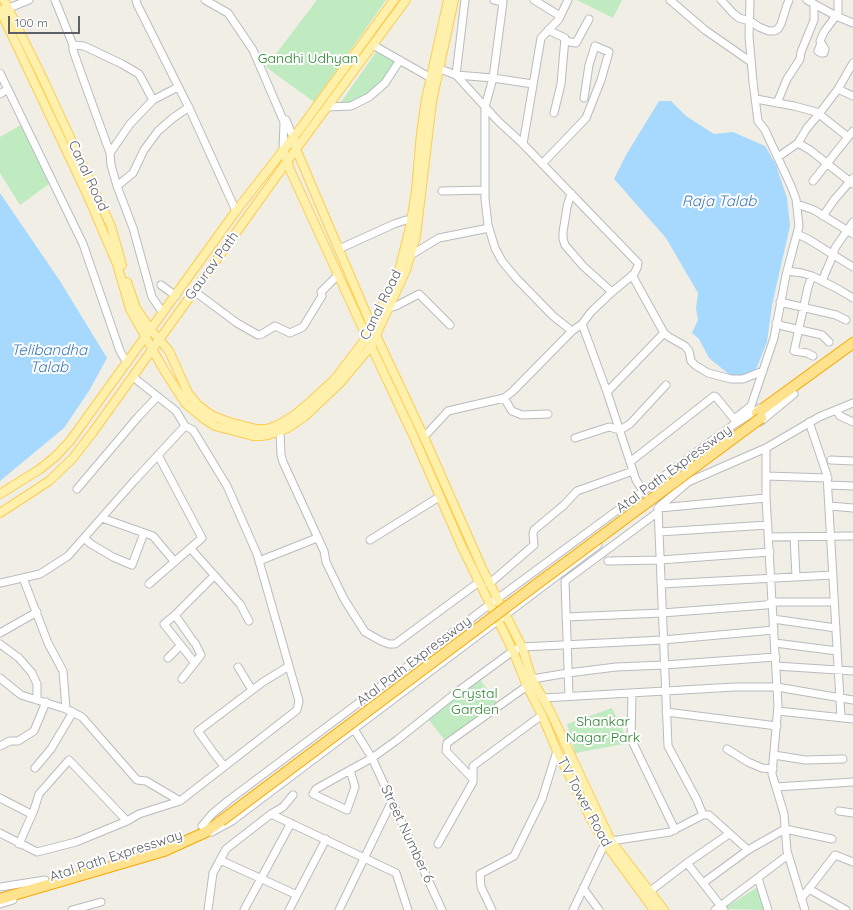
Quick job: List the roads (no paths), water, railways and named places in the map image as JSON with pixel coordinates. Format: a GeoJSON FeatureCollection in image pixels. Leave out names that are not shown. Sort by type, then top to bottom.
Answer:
{"type":"FeatureCollection","features":[{"type":"Feature","properties":{"kind":"highway"},"geometry":{"type":"LineString","coordinates":[[202,830],[543,579],[792,391],[853,342]]}},
{"type":"Feature","properties":{"kind":"highway"},"geometry":{"type":"LineString","coordinates":[[792,391],[853,351]]}},
{"type":"Feature","properties":{"kind":"highway","name":"Atal Path Expressway"},"geometry":{"type":"LineString","coordinates":[[16,891],[46,883],[202,830]]}},
{"type":"Feature","properties":{"kind":"highway"},"geometry":{"type":"LineString","coordinates":[[0,892],[16,891]]}},
{"type":"Feature","properties":{"kind":"highway"},"geometry":{"type":"LineString","coordinates":[[0,899],[16,891]]}},
{"type":"Feature","properties":{"kind":"main road"},"geometry":{"type":"LineString","coordinates":[[0,494],[56,456],[70,441],[236,211],[316,107],[394,0]]}},
{"type":"Feature","properties":{"kind":"main road","name":"Gaurav Path"},"geometry":{"type":"LineString","coordinates":[[0,513],[49,481],[72,459],[133,377],[296,149],[406,0]]}},
{"type":"Feature","properties":{"kind":"main road","name":"Canal Road"},"geometry":{"type":"LineString","coordinates":[[3,8],[117,264],[130,309],[148,333],[159,340],[169,351],[188,393],[196,404],[213,416],[256,429],[279,428],[334,380],[367,337],[374,331],[399,271],[406,247],[416,191],[423,118],[448,0]]}},
{"type":"Feature","properties":{"kind":"main road"},"geometry":{"type":"LineString","coordinates":[[148,333],[153,349],[186,404],[215,426],[253,436],[268,435],[279,428],[288,428],[304,417],[340,383],[371,346],[374,331],[389,308],[411,255],[419,217],[432,102],[454,0]]}},
{"type":"Feature","properties":{"kind":"main road"},"geometry":{"type":"LineString","coordinates":[[293,136],[296,149],[374,331],[424,437],[489,584],[494,601],[502,618]]}},
{"type":"Feature","properties":{"kind":"main road"},"geometry":{"type":"LineString","coordinates":[[283,150],[287,162],[414,437],[474,572],[479,582],[494,601]]}},
{"type":"Feature","properties":{"kind":"main road"},"geometry":{"type":"LineString","coordinates":[[474,572],[482,568]]}},
{"type":"Feature","properties":{"kind":"main road","name":"TV Tower Road"},"geometry":{"type":"LineString","coordinates":[[502,618],[522,647],[529,683],[543,698],[608,842],[654,910]]}},
{"type":"Feature","properties":{"kind":"main road","name":"TV Tower Road"},"geometry":{"type":"LineString","coordinates":[[502,618],[513,651],[529,683],[557,751],[593,823],[664,910]]}},
{"type":"Feature","properties":{"kind":"street"},"geometry":{"type":"LineString","coordinates":[[3,8],[29,0]]}},
{"type":"Feature","properties":{"kind":"street"},"geometry":{"type":"LineString","coordinates":[[55,0],[73,45],[73,50],[110,153],[116,186],[133,228],[152,297],[163,313]]}},
{"type":"Feature","properties":{"kind":"street"},"geometry":{"type":"LineString","coordinates":[[136,0],[236,211]]}},
{"type":"Feature","properties":{"kind":"street"},"geometry":{"type":"LineString","coordinates":[[204,0],[228,13],[253,50],[284,122],[283,150]]}},
{"type":"Feature","properties":{"kind":"street"},"geometry":{"type":"LineString","coordinates":[[211,0],[229,10],[254,46],[293,136]]}},
{"type":"Feature","properties":{"kind":"street"},"geometry":{"type":"LineString","coordinates":[[424,437],[448,411],[504,398],[512,392],[572,331],[582,324],[591,312],[638,268],[638,263],[523,144],[498,121],[456,75],[465,0]]}},
{"type":"Feature","properties":{"kind":"street"},"geometry":{"type":"LineString","coordinates":[[494,0],[503,2],[493,78],[485,107],[485,190],[489,228],[495,248],[502,261],[516,278],[553,316],[572,331]]}},
{"type":"Feature","properties":{"kind":"street"},"geometry":{"type":"LineString","coordinates":[[534,0],[560,16]]}},
{"type":"Feature","properties":{"kind":"street"},"geometry":{"type":"LineString","coordinates":[[523,144],[541,38],[560,16],[568,0]]}},
{"type":"Feature","properties":{"kind":"street"},"geometry":{"type":"LineString","coordinates":[[670,0],[705,30],[751,62]]}},
{"type":"Feature","properties":{"kind":"street"},"geometry":{"type":"LineString","coordinates":[[721,0],[739,18],[750,21],[759,27],[769,30],[778,29],[790,0]]}},
{"type":"Feature","properties":{"kind":"street"},"geometry":{"type":"LineString","coordinates":[[630,462],[714,396],[734,419],[751,406],[774,338],[780,302],[799,226],[797,204],[791,186],[765,130],[758,121],[756,100],[752,82],[749,36],[750,0]]}},
{"type":"Feature","properties":{"kind":"street"},"geometry":{"type":"LineString","coordinates":[[821,44],[820,41],[824,32],[836,16],[839,9],[838,0]]}},
{"type":"Feature","properties":{"kind":"street"},"geometry":{"type":"LineString","coordinates":[[810,1],[836,16],[853,23]]}},
{"type":"Feature","properties":{"kind":"street"},"geometry":{"type":"LineString","coordinates":[[777,103],[787,79],[800,59],[801,52],[814,20],[810,1]]}},
{"type":"Feature","properties":{"kind":"street"},"geometry":{"type":"LineString","coordinates":[[565,42],[576,43],[589,19]]}},
{"type":"Feature","properties":{"kind":"street"},"geometry":{"type":"LineString","coordinates":[[548,30],[565,38],[560,84],[554,113]]}},
{"type":"Feature","properties":{"kind":"street"},"geometry":{"type":"LineString","coordinates":[[73,45],[84,46],[139,74],[153,100]]}},
{"type":"Feature","properties":{"kind":"street"},"geometry":{"type":"LineString","coordinates":[[373,46],[431,78],[440,69],[456,75],[493,78],[533,84]]}},
{"type":"Feature","properties":{"kind":"street"},"geometry":{"type":"LineString","coordinates":[[542,164],[586,118],[601,80],[609,52],[595,46],[589,65],[584,98]]}},
{"type":"Feature","properties":{"kind":"street"},"geometry":{"type":"LineString","coordinates":[[328,107],[351,106],[369,97],[385,83],[400,60]]}},
{"type":"Feature","properties":{"kind":"street"},"geometry":{"type":"LineString","coordinates":[[778,157],[798,143],[807,128],[820,114],[838,89],[853,63]]}},
{"type":"Feature","properties":{"kind":"street"},"geometry":{"type":"LineString","coordinates":[[0,73],[83,244],[120,351],[127,363]]}},
{"type":"Feature","properties":{"kind":"street"},"geometry":{"type":"LineString","coordinates":[[110,153],[130,124],[153,100],[178,87]]}},
{"type":"Feature","properties":{"kind":"street"},"geometry":{"type":"LineString","coordinates":[[0,94],[8,89]]}},
{"type":"Feature","properties":{"kind":"street"},"geometry":{"type":"LineString","coordinates":[[838,89],[853,96]]}},
{"type":"Feature","properties":{"kind":"street"},"geometry":{"type":"LineString","coordinates":[[756,100],[794,106],[820,114],[851,134],[813,181]]}},
{"type":"Feature","properties":{"kind":"street"},"geometry":{"type":"LineString","coordinates":[[116,186],[133,173],[144,150],[158,131],[188,107]]}},
{"type":"Feature","properties":{"kind":"street"},"geometry":{"type":"LineString","coordinates":[[798,143],[852,181],[834,200],[823,216]]}},
{"type":"Feature","properties":{"kind":"street"},"geometry":{"type":"LineString","coordinates":[[442,191],[485,190]]}},
{"type":"Feature","properties":{"kind":"street"},"geometry":{"type":"LineString","coordinates":[[571,193],[567,207],[563,239],[565,245],[583,266],[612,292]]}},
{"type":"Feature","properties":{"kind":"street"},"geometry":{"type":"LineString","coordinates":[[797,204],[814,210],[850,233]]}},
{"type":"Feature","properties":{"kind":"street"},"geometry":{"type":"LineString","coordinates":[[339,249],[406,220]]}},
{"type":"Feature","properties":{"kind":"street"},"geometry":{"type":"LineString","coordinates":[[822,281],[835,248],[850,233],[853,222]]}},
{"type":"Feature","properties":{"kind":"street"},"geometry":{"type":"LineString","coordinates":[[411,255],[440,238],[460,232],[489,228]]}},
{"type":"Feature","properties":{"kind":"street"},"geometry":{"type":"LineString","coordinates":[[797,234],[808,239],[853,267]]}},
{"type":"Feature","properties":{"kind":"street"},"geometry":{"type":"LineString","coordinates":[[787,271],[812,276],[853,298]]}},
{"type":"Feature","properties":{"kind":"street"},"geometry":{"type":"LineString","coordinates":[[194,291],[237,324],[258,335],[275,326],[290,334],[303,327],[322,296],[321,292],[338,274]]}},
{"type":"Feature","properties":{"kind":"street"},"geometry":{"type":"LineString","coordinates":[[632,275],[664,333],[685,346],[689,351],[691,361],[695,365],[708,372],[731,379],[743,379],[763,371]]}},
{"type":"Feature","properties":{"kind":"street"},"geometry":{"type":"LineString","coordinates":[[812,276],[803,307],[794,351],[808,353],[813,356]]}},
{"type":"Feature","properties":{"kind":"street"},"geometry":{"type":"LineString","coordinates":[[161,285],[176,296]]}},
{"type":"Feature","properties":{"kind":"street"},"geometry":{"type":"LineString","coordinates":[[389,308],[420,294],[450,325]]}},
{"type":"Feature","properties":{"kind":"street"},"geometry":{"type":"LineString","coordinates":[[780,302],[836,315],[846,320]]}},
{"type":"Feature","properties":{"kind":"street"},"geometry":{"type":"LineString","coordinates":[[776,323],[798,330],[822,335],[829,342]]}},
{"type":"Feature","properties":{"kind":"street"},"geometry":{"type":"LineString","coordinates":[[582,324],[607,392],[636,480],[643,491]]}},
{"type":"Feature","properties":{"kind":"street"},"geometry":{"type":"LineString","coordinates":[[607,392],[664,333]]}},
{"type":"Feature","properties":{"kind":"street"},"geometry":{"type":"LineString","coordinates":[[0,833],[37,852],[76,842],[127,821],[139,814],[180,801],[297,710],[299,701],[259,561],[226,486],[193,430],[185,426],[176,411],[133,377]]}},
{"type":"Feature","properties":{"kind":"street"},"geometry":{"type":"LineString","coordinates":[[575,438],[609,427],[619,430],[630,424],[666,385]]}},
{"type":"Feature","properties":{"kind":"street","name":"Atal Path Expressway"},"geometry":{"type":"LineString","coordinates":[[792,391],[753,427],[232,821],[214,832],[202,830],[212,814],[229,800],[494,601],[733,426],[792,391]]}},
{"type":"Feature","properties":{"kind":"street"},"geometry":{"type":"LineString","coordinates":[[77,490],[138,417],[157,397]]}},
{"type":"Feature","properties":{"kind":"street"},"geometry":{"type":"LineString","coordinates":[[504,398],[512,411],[522,415],[548,414]]}},
{"type":"Feature","properties":{"kind":"street"},"geometry":{"type":"LineString","coordinates":[[569,696],[565,581],[658,510],[688,482],[766,448],[809,422],[853,403]]}},
{"type":"Feature","properties":{"kind":"street"},"geometry":{"type":"LineString","coordinates":[[836,410],[840,416],[853,422]]}},
{"type":"Feature","properties":{"kind":"street"},"geometry":{"type":"LineString","coordinates":[[809,422],[828,482],[841,717]]}},
{"type":"Feature","properties":{"kind":"street"},"geometry":{"type":"LineString","coordinates":[[0,583],[40,574],[68,556],[185,426]]}},
{"type":"Feature","properties":{"kind":"street"},"geometry":{"type":"LineString","coordinates":[[279,428],[283,462],[324,551],[326,562],[344,599],[365,632],[372,637],[389,644],[395,644],[479,582]]}},
{"type":"Feature","properties":{"kind":"street"},"geometry":{"type":"LineString","coordinates":[[766,448],[766,498],[778,711],[772,774],[784,814],[788,855],[805,910]]}},
{"type":"Feature","properties":{"kind":"street"},"geometry":{"type":"LineString","coordinates":[[149,584],[202,538],[158,455]]}},
{"type":"Feature","properties":{"kind":"street"},"geometry":{"type":"LineString","coordinates":[[831,460],[853,461]]}},
{"type":"Feature","properties":{"kind":"street"},"geometry":{"type":"LineString","coordinates":[[489,584],[534,545],[534,530],[564,505],[576,490],[633,471]]}},
{"type":"Feature","properties":{"kind":"street"},"geometry":{"type":"LineString","coordinates":[[766,476],[853,486]]}},
{"type":"Feature","properties":{"kind":"street"},"geometry":{"type":"LineString","coordinates":[[370,540],[439,496]]}},
{"type":"Feature","properties":{"kind":"street"},"geometry":{"type":"LineString","coordinates":[[658,510],[766,498]]}},
{"type":"Feature","properties":{"kind":"street"},"geometry":{"type":"LineString","coordinates":[[830,506],[853,508]]}},
{"type":"Feature","properties":{"kind":"street"},"geometry":{"type":"LineString","coordinates":[[658,510],[668,746],[697,800],[703,815]]}},
{"type":"Feature","properties":{"kind":"street"},"geometry":{"type":"LineString","coordinates":[[102,518],[152,536],[174,561]]}},
{"type":"Feature","properties":{"kind":"street"},"geometry":{"type":"LineString","coordinates":[[659,532],[768,525]]}},
{"type":"Feature","properties":{"kind":"street"},"geometry":{"type":"LineString","coordinates":[[84,538],[113,557],[132,565],[144,533]]}},
{"type":"Feature","properties":{"kind":"street"},"geometry":{"type":"LineString","coordinates":[[769,537],[853,536]]}},
{"type":"Feature","properties":{"kind":"street"},"geometry":{"type":"LineString","coordinates":[[794,537],[796,576]]}},
{"type":"Feature","properties":{"kind":"street"},"geometry":{"type":"LineString","coordinates":[[259,561],[317,538]]}},
{"type":"Feature","properties":{"kind":"street"},"geometry":{"type":"LineString","coordinates":[[191,549],[240,604],[249,621]]}},
{"type":"Feature","properties":{"kind":"street"},"geometry":{"type":"LineString","coordinates":[[608,562],[660,560],[770,552]]}},
{"type":"Feature","properties":{"kind":"street"},"geometry":{"type":"LineString","coordinates":[[661,584],[833,574]]}},
{"type":"Feature","properties":{"kind":"street"},"geometry":{"type":"LineString","coordinates":[[194,662],[164,624],[214,576]]}},
{"type":"Feature","properties":{"kind":"street"},"geometry":{"type":"LineString","coordinates":[[23,578],[48,643],[63,671],[70,711],[51,749],[35,768]]}},
{"type":"Feature","properties":{"kind":"street"},"geometry":{"type":"LineString","coordinates":[[566,617],[766,605],[772,602],[834,602]]}},
{"type":"Feature","properties":{"kind":"street"},"geometry":{"type":"LineString","coordinates":[[0,633],[37,612]]}},
{"type":"Feature","properties":{"kind":"street"},"geometry":{"type":"LineString","coordinates":[[175,615],[195,642],[201,655],[182,679]]}},
{"type":"Feature","properties":{"kind":"street"},"geometry":{"type":"LineString","coordinates":[[773,619],[836,628]]}},
{"type":"Feature","properties":{"kind":"street"},"geometry":{"type":"LineString","coordinates":[[350,770],[355,787],[347,810],[313,794],[316,790],[350,770],[372,758],[457,692],[513,651],[522,647],[567,646],[663,640],[774,630]]}},
{"type":"Feature","properties":{"kind":"street"},"geometry":{"type":"LineString","coordinates":[[775,643],[837,651]]}},
{"type":"Feature","properties":{"kind":"street"},"geometry":{"type":"LineString","coordinates":[[0,644],[19,658],[32,673],[37,684],[36,700]]}},
{"type":"Feature","properties":{"kind":"street"},"geometry":{"type":"LineString","coordinates":[[168,658],[180,646]]}},
{"type":"Feature","properties":{"kind":"street"},"geometry":{"type":"LineString","coordinates":[[473,779],[446,751],[448,743],[529,683],[568,673],[616,667],[776,657]]}},
{"type":"Feature","properties":{"kind":"street"},"geometry":{"type":"LineString","coordinates":[[224,766],[198,731],[263,682],[289,666]]}},
{"type":"Feature","properties":{"kind":"street"},"geometry":{"type":"LineString","coordinates":[[776,666],[853,671]]}},
{"type":"Feature","properties":{"kind":"street"},"geometry":{"type":"LineString","coordinates":[[238,667],[252,690]]}},
{"type":"Feature","properties":{"kind":"street"},"geometry":{"type":"LineString","coordinates":[[0,678],[21,695],[46,702],[82,717],[138,780],[146,781],[180,801]]}},
{"type":"Feature","properties":{"kind":"street"},"geometry":{"type":"LineString","coordinates":[[543,698],[736,687],[777,687],[853,700]]}},
{"type":"Feature","properties":{"kind":"street"},"geometry":{"type":"LineString","coordinates":[[632,693],[631,739],[675,830]]}},
{"type":"Feature","properties":{"kind":"street"},"geometry":{"type":"LineString","coordinates":[[0,746],[10,741],[18,742],[34,731],[46,702]]}},
{"type":"Feature","properties":{"kind":"street"},"geometry":{"type":"LineString","coordinates":[[778,711],[853,719]]}},
{"type":"Feature","properties":{"kind":"street"},"geometry":{"type":"LineString","coordinates":[[666,712],[777,726]]}},
{"type":"Feature","properties":{"kind":"street"},"geometry":{"type":"LineString","coordinates":[[438,844],[473,782],[473,766],[542,716]]}},
{"type":"Feature","properties":{"kind":"street","name":"Street Number 6"},"geometry":{"type":"LineString","coordinates":[[354,728],[372,758],[442,910]]}},
{"type":"Feature","properties":{"kind":"street"},"geometry":{"type":"LineString","coordinates":[[726,749],[748,762],[762,768],[773,769]]}},
{"type":"Feature","properties":{"kind":"street"},"geometry":{"type":"LineString","coordinates":[[492,910],[481,887],[480,874],[514,856],[542,799],[557,751]]}},
{"type":"Feature","properties":{"kind":"street"},"geometry":{"type":"LineString","coordinates":[[774,755],[805,760],[842,759]]}},
{"type":"Feature","properties":{"kind":"street"},"geometry":{"type":"LineString","coordinates":[[19,844],[39,794],[69,760],[127,821]]}},
{"type":"Feature","properties":{"kind":"street"},"geometry":{"type":"LineString","coordinates":[[776,787],[853,782]]}},
{"type":"Feature","properties":{"kind":"street"},"geometry":{"type":"LineString","coordinates":[[208,910],[213,873],[226,849],[271,814],[283,807],[293,795]]}},
{"type":"Feature","properties":{"kind":"street"},"geometry":{"type":"LineString","coordinates":[[0,798],[31,814]]}},
{"type":"Feature","properties":{"kind":"street"},"geometry":{"type":"LineString","coordinates":[[339,910],[392,801]]}},
{"type":"Feature","properties":{"kind":"street"},"geometry":{"type":"LineString","coordinates":[[839,811],[853,813]]}},
{"type":"Feature","properties":{"kind":"street"},"geometry":{"type":"LineString","coordinates":[[271,814],[396,873],[408,910]]}},
{"type":"Feature","properties":{"kind":"street"},"geometry":{"type":"LineString","coordinates":[[573,910],[608,842],[670,832],[703,815],[709,815],[748,850]]}},
{"type":"Feature","properties":{"kind":"street"},"geometry":{"type":"LineString","coordinates":[[244,910],[291,823]]}},
{"type":"Feature","properties":{"kind":"street"},"geometry":{"type":"LineString","coordinates":[[703,883],[748,850],[785,829],[832,839]]}},
{"type":"Feature","properties":{"kind":"street"},"geometry":{"type":"LineString","coordinates":[[649,892],[729,834]]}},
{"type":"Feature","properties":{"kind":"street"},"geometry":{"type":"LineString","coordinates":[[289,910],[326,839]]}},
{"type":"Feature","properties":{"kind":"street"},"geometry":{"type":"LineString","coordinates":[[687,863],[703,883],[720,909],[788,855]]}},
{"type":"Feature","properties":{"kind":"street"},"geometry":{"type":"LineString","coordinates":[[801,898],[835,855],[853,862]]}},
{"type":"Feature","properties":{"kind":"street"},"geometry":{"type":"LineString","coordinates":[[220,860],[297,895]]}},
{"type":"Feature","properties":{"kind":"street"},"geometry":{"type":"LineString","coordinates":[[758,878],[768,910]]}},
{"type":"Feature","properties":{"kind":"street"},"geometry":{"type":"LineString","coordinates":[[0,887],[46,883]]}},
{"type":"Feature","properties":{"kind":"street"},"geometry":{"type":"LineString","coordinates":[[0,904],[46,883]]}},
{"type":"Feature","properties":{"kind":"street"},"geometry":{"type":"LineString","coordinates":[[583,888],[599,910]]}},
{"type":"Feature","properties":{"kind":"street"},"geometry":{"type":"LineString","coordinates":[[809,889],[846,910]]}},
{"type":"Feature","properties":{"kind":"street"},"geometry":{"type":"LineString","coordinates":[[72,910],[101,902]]}},
{"type":"Feature","properties":{"kind":"water","name":"Raja Talab"},"geometry":{"type":"Polygon","coordinates":[[[659,101],[671,101],[686,116],[714,134],[733,132],[765,146],[776,165],[787,198],[790,226],[772,305],[767,342],[753,373],[741,377],[730,375],[709,358],[699,339],[692,333],[698,320],[696,309],[698,293],[666,238],[614,179],[626,155],[659,101]]]}},
{"type":"Feature","properties":{"kind":"water","name":"Telibandha Talab"},"geometry":{"type":"Polygon","coordinates":[[[0,193],[60,281],[107,358],[89,391],[64,428],[0,481],[0,193]]]}},
{"type":"Feature","properties":{"kind":"park label","name":"Gandhi Udhyan"},"geometry":{"type":"Point","coordinates":[308,59]}},
{"type":"Feature","properties":{"kind":"park label","name":"Crystal Garden"},"geometry":{"type":"Point","coordinates":[475,702]}},
{"type":"Feature","properties":{"kind":"park label","name":"Shankar Nagar Park"},"geometry":{"type":"Point","coordinates":[603,730]}}]}
